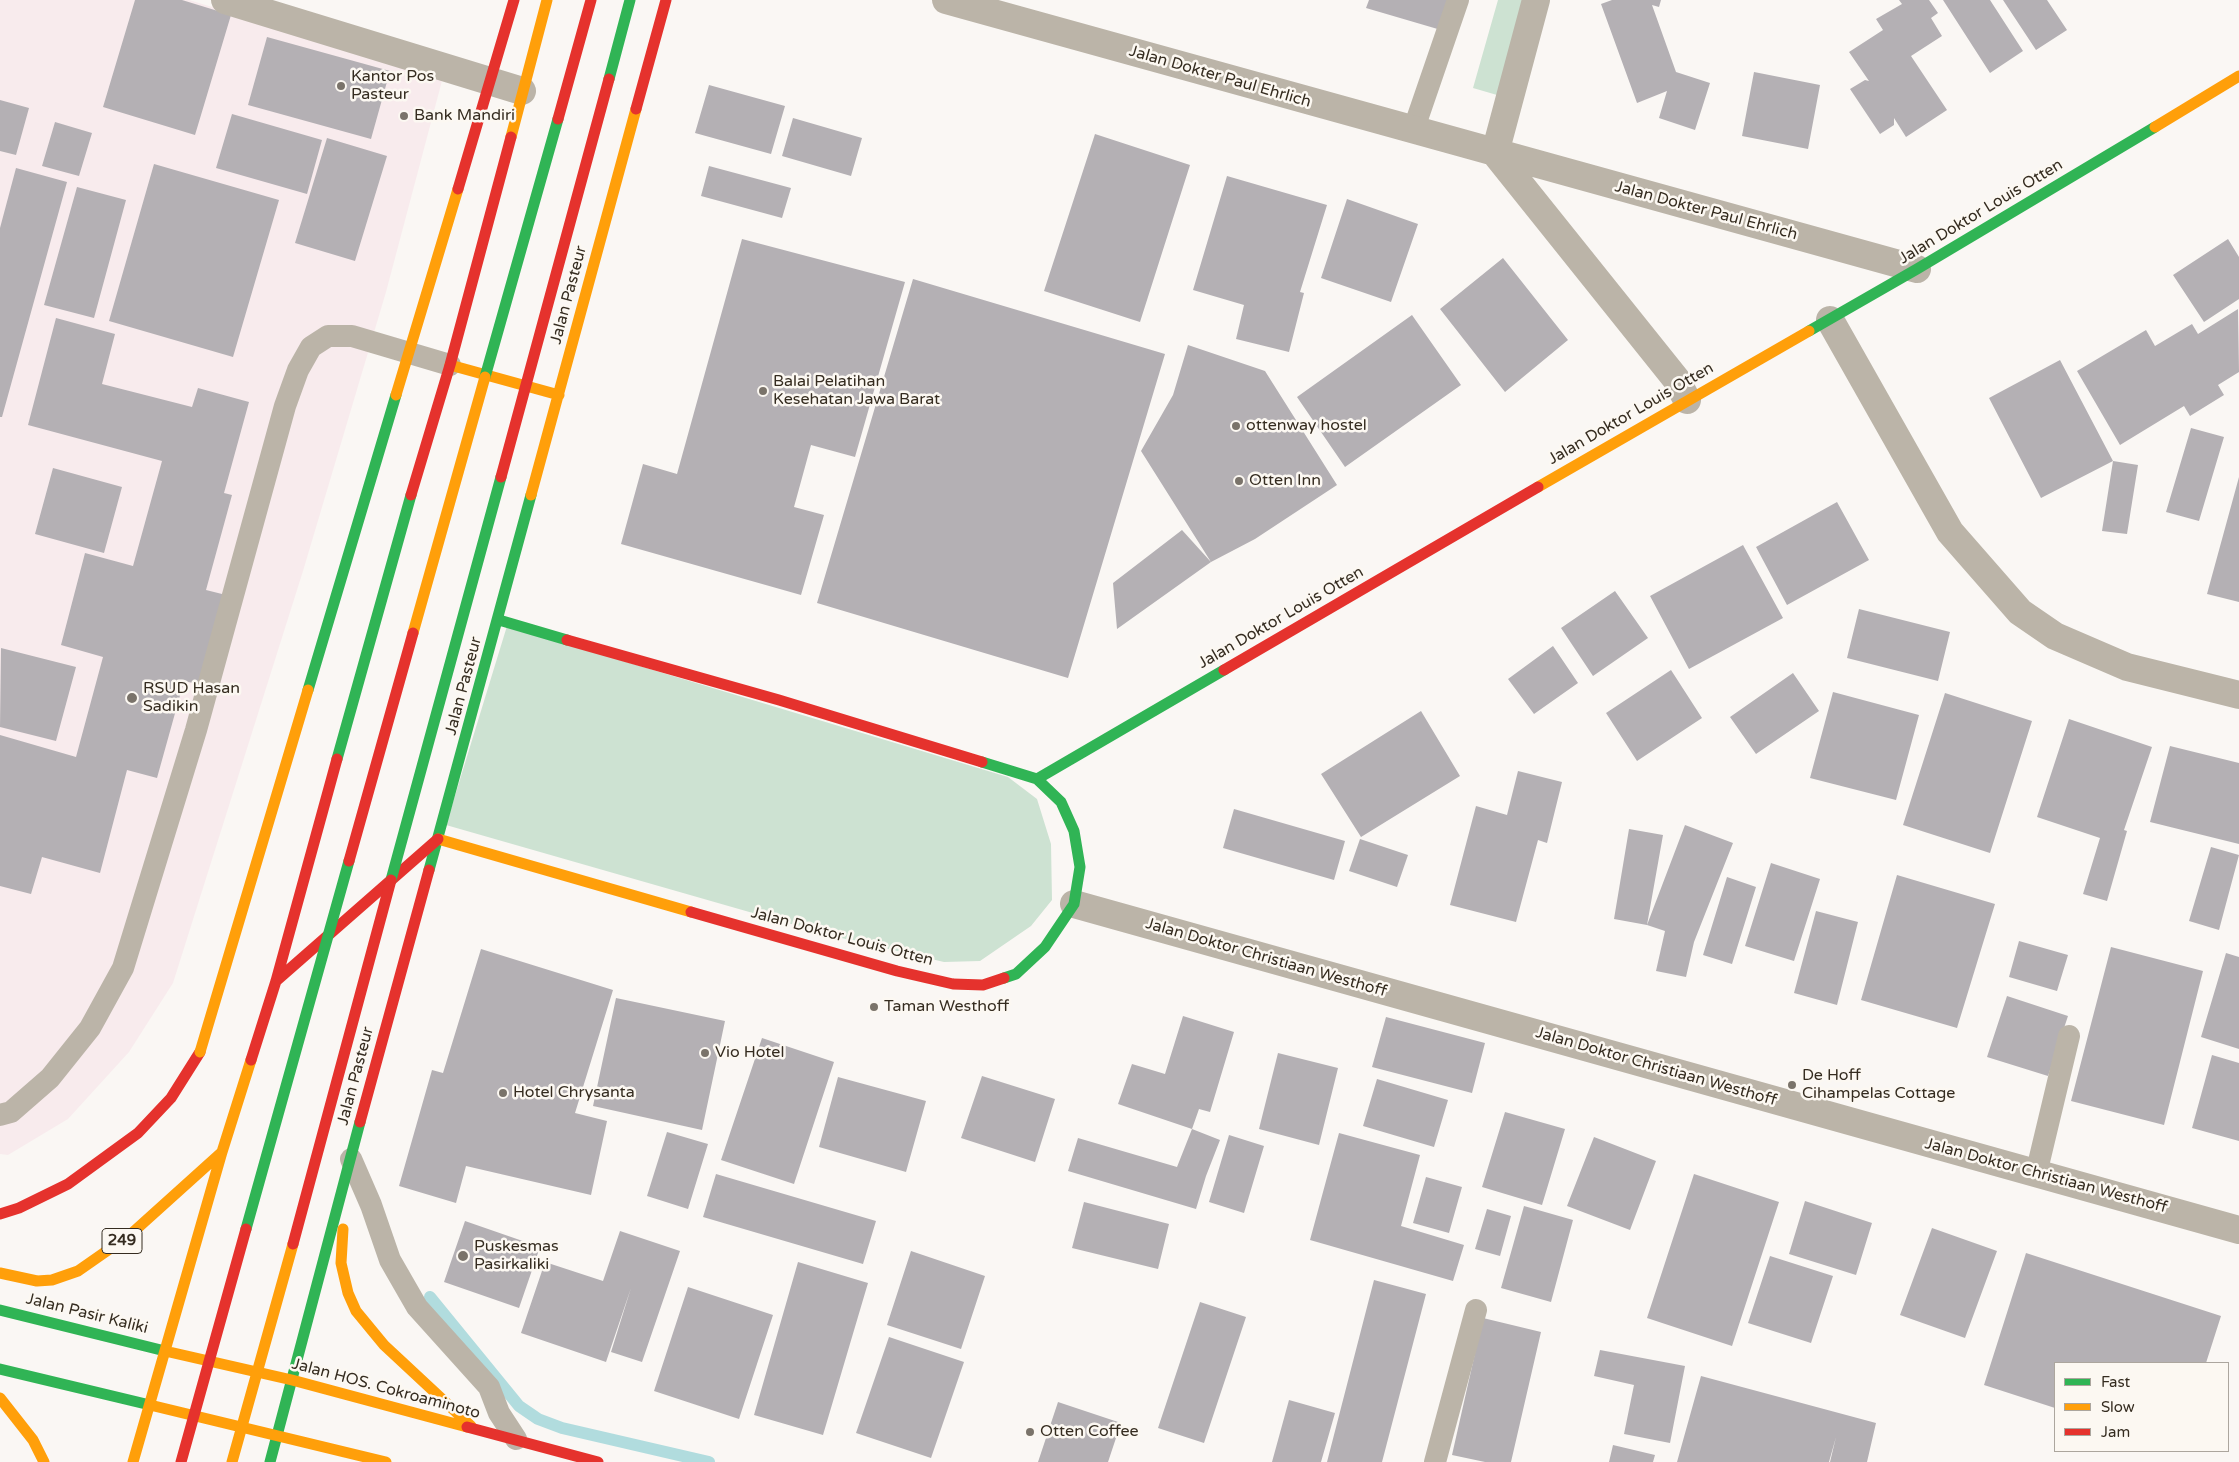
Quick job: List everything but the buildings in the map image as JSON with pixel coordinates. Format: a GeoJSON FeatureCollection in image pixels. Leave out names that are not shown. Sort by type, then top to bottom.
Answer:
{"type":"FeatureCollection","features":[{"type":"Feature","properties":{"kind":"main road"},"geometry":{"type":"LineString","coordinates":[[0,1214],[19,1208],[68,1184],[132,1138],[171,1098],[200,1052],[514,0]]}},
{"type":"Feature","properties":{"kind":"main road"},"geometry":{"type":"LineString","coordinates":[[133,1462],[222,1152],[276,981],[384,585],[450,365],[547,0]]}},
{"type":"Feature","properties":{"kind":"main road"},"geometry":{"type":"LineString","coordinates":[[181,1462],[591,0]]}},
{"type":"Feature","properties":{"kind":"main road"},"geometry":{"type":"LineString","coordinates":[[232,1462],[276,1309],[630,0]]}},
{"type":"Feature","properties":{"kind":"main road","name":"Jalan Pasteur"},"geometry":{"type":"LineString","coordinates":[[270,1462],[343,1185],[499,620],[666,0]]}},
{"type":"Feature","properties":{"kind":"main road","name":"Jalan Doktor Louis Otten"},"geometry":{"type":"LineString","coordinates":[[1037,779],[1687,400],[1830,320],[2239,76]]}},
{"type":"Feature","properties":{"kind":"main road"},"geometry":{"type":"LineString","coordinates":[[450,365],[559,395]]}},
{"type":"Feature","properties":{"kind":"main road","name":"Jalan Doktor Louis Otten"},"geometry":{"type":"LineString","coordinates":[[438,839],[897,971],[953,984],[983,985],[1016,974],[1045,947],[1074,904],[1080,867],[1074,831],[1061,802],[1037,779],[770,697],[499,620]]}},
{"type":"Feature","properties":{"kind":"main road"},"geometry":{"type":"LineString","coordinates":[[276,981],[438,839]]}},
{"type":"Feature","properties":{"kind":"main road","name":"249"},"geometry":{"type":"LineString","coordinates":[[0,1274],[37,1282],[52,1280],[78,1271],[131,1234],[222,1152]]}},
{"type":"Feature","properties":{"kind":"main road"},"geometry":{"type":"LineString","coordinates":[[343,1185],[341,1263],[346,1286],[356,1311],[368,1328],[384,1345],[474,1429]]}},
{"type":"Feature","properties":{"kind":"main road","name":"Jalan Pasir Kaliki"},"geometry":{"type":"LineString","coordinates":[[0,1310],[166,1350]]}},
{"type":"Feature","properties":{"kind":"main road","name":"Jalan HOS. Cokroaminoto"},"geometry":{"type":"LineString","coordinates":[[166,1350],[292,1380],[598,1462]]}},
{"type":"Feature","properties":{"kind":"main road"},"geometry":{"type":"LineString","coordinates":[[0,1369],[386,1462]]}},
{"type":"Feature","properties":{"kind":"main road"},"geometry":{"type":"LineString","coordinates":[[0,1398],[33,1440],[44,1462]]}},
{"type":"Feature","properties":{"kind":"street"},"geometry":{"type":"LineString","coordinates":[[225,0],[522,91]]}},
{"type":"Feature","properties":{"kind":"street","name":"Jalan Dokter Paul Ehrlich"},"geometry":{"type":"LineString","coordinates":[[946,0],[1413,131],[1917,269]]}},
{"type":"Feature","properties":{"kind":"street"},"geometry":{"type":"LineString","coordinates":[[1536,0],[1495,153],[1676,380],[1687,400]]}},
{"type":"Feature","properties":{"kind":"street"},"geometry":{"type":"LineString","coordinates":[[1830,320],[1950,532],[2020,612],[2055,636],[2127,667],[2239,695]]}},
{"type":"Feature","properties":{"kind":"street","name":"Jalan Doktor Christiaan Westhoff"},"geometry":{"type":"LineString","coordinates":[[1074,904],[2239,1230]]}},
{"type":"Feature","properties":{"kind":"lane"},"geometry":{"type":"LineString","coordinates":[[1413,131],[1458,0]]}},
{"type":"Feature","properties":{"kind":"lane"},"geometry":{"type":"LineString","coordinates":[[0,1115],[11,1112],[50,1078],[90,1028],[123,968],[196,730],[285,406],[298,370],[310,347],[328,336],[352,336],[450,365]]}},
{"type":"Feature","properties":{"kind":"lane"},"geometry":{"type":"LineString","coordinates":[[2036,1174],[2069,1036]]}},
{"type":"Feature","properties":{"kind":"lane"},"geometry":{"type":"LineString","coordinates":[[351,1159],[371,1205],[390,1260],[403,1284],[417,1307],[490,1387],[499,1412],[516,1439]]}},
{"type":"Feature","properties":{"kind":"lane"},"geometry":{"type":"LineString","coordinates":[[1435,1462],[1476,1310]]}},
{"type":"Feature","properties":{"kind":"shaded area","name":"RSUD Hasan Sadikin"},"geometry":{"type":"Polygon","coordinates":[[[0,0],[189,0],[443,77],[386,292],[303,571],[173,983],[129,1052],[68,1119],[8,1155],[0,1154],[0,0]]]}},
{"type":"Feature","properties":{"kind":"green space"},"geometry":{"type":"Polygon","coordinates":[[[1498,0],[1523,0],[1497,95],[1473,88],[1498,0]]]}},
{"type":"Feature","properties":{"kind":"green space"},"geometry":{"type":"Polygon","coordinates":[[[507,626],[1008,777],[1037,799],[1051,844],[1052,900],[1031,926],[980,961],[944,962],[833,936],[446,825],[507,626]]]}},
{"type":"Feature","properties":{"kind":"waterway"},"geometry":{"type":"LineString","coordinates":[[430,1297],[519,1406],[538,1419],[562,1428],[709,1462]]}},
{"type":"Feature","properties":{"kind":"traffic: fast"},"geometry":{"type":"LineString","coordinates":[[609,79],[630,0]]}},
{"type":"Feature","properties":{"kind":"traffic: fast"},"geometry":{"type":"LineString","coordinates":[[485,377],[558,119]]}},
{"type":"Feature","properties":{"kind":"traffic: fast"},"geometry":{"type":"LineString","coordinates":[[1809,331],[2155,127]]}},
{"type":"Feature","properties":{"kind":"traffic: fast"},"geometry":{"type":"LineString","coordinates":[[308,690],[396,395]]}},
{"type":"Feature","properties":{"kind":"traffic: fast"},"geometry":{"type":"LineString","coordinates":[[391,880],[501,477]]}},
{"type":"Feature","properties":{"kind":"traffic: fast"},"geometry":{"type":"LineString","coordinates":[[337,759],[411,495]]}},
{"type":"Feature","properties":{"kind":"traffic: fast"},"geometry":{"type":"LineString","coordinates":[[429,870],[531,495]]}},
{"type":"Feature","properties":{"kind":"traffic: fast"},"geometry":{"type":"LineString","coordinates":[[499,620],[567,640]]}},
{"type":"Feature","properties":{"kind":"traffic: fast"},"geometry":{"type":"LineString","coordinates":[[1037,779],[1224,670]]}},
{"type":"Feature","properties":{"kind":"traffic: fast"},"geometry":{"type":"LineString","coordinates":[[982,762],[1037,779],[1061,802],[1074,831],[1080,867],[1074,904],[1045,947],[1016,974],[1004,978]]}},
{"type":"Feature","properties":{"kind":"traffic: fast"},"geometry":{"type":"LineString","coordinates":[[246,1229],[349,861]]}},
{"type":"Feature","properties":{"kind":"traffic: fast"},"geometry":{"type":"LineString","coordinates":[[270,1462],[360,1122]]}},
{"type":"Feature","properties":{"kind":"traffic: fast"},"geometry":{"type":"LineString","coordinates":[[0,1310],[165,1351]]}},
{"type":"Feature","properties":{"kind":"traffic: fast"},"geometry":{"type":"LineString","coordinates":[[0,1369],[150,1405]]}},
{"type":"Feature","properties":{"kind":"traffic: slow"},"geometry":{"type":"LineString","coordinates":[[511,137],[547,0]]}},
{"type":"Feature","properties":{"kind":"traffic: slow"},"geometry":{"type":"LineString","coordinates":[[2155,127],[2239,76]]}},
{"type":"Feature","properties":{"kind":"traffic: slow"},"geometry":{"type":"LineString","coordinates":[[531,495],[636,109]]}},
{"type":"Feature","properties":{"kind":"traffic: slow"},"geometry":{"type":"LineString","coordinates":[[396,395],[458,189]]}},
{"type":"Feature","properties":{"kind":"traffic: slow"},"geometry":{"type":"LineString","coordinates":[[1538,487],[1809,331]]}},
{"type":"Feature","properties":{"kind":"traffic: slow"},"geometry":{"type":"LineString","coordinates":[[450,365],[559,395]]}},
{"type":"Feature","properties":{"kind":"traffic: slow"},"geometry":{"type":"LineString","coordinates":[[413,633],[485,377]]}},
{"type":"Feature","properties":{"kind":"traffic: slow"},"geometry":{"type":"LineString","coordinates":[[200,1052],[308,690]]}},
{"type":"Feature","properties":{"kind":"traffic: slow"},"geometry":{"type":"LineString","coordinates":[[438,839],[691,912]]}},
{"type":"Feature","properties":{"kind":"traffic: slow"},"geometry":{"type":"LineString","coordinates":[[133,1462],[222,1152],[251,1060]]}},
{"type":"Feature","properties":{"kind":"traffic: slow"},"geometry":{"type":"LineString","coordinates":[[0,1273],[37,1281],[52,1280],[78,1271],[131,1234],[222,1152]]}},
{"type":"Feature","properties":{"kind":"traffic: slow"},"geometry":{"type":"LineString","coordinates":[[343,1229],[341,1263],[348,1293],[356,1311],[384,1345],[471,1426]]}},
{"type":"Feature","properties":{"kind":"traffic: slow"},"geometry":{"type":"LineString","coordinates":[[232,1462],[293,1244]]}},
{"type":"Feature","properties":{"kind":"traffic: slow"},"geometry":{"type":"LineString","coordinates":[[165,1351],[292,1380],[467,1427]]}},
{"type":"Feature","properties":{"kind":"traffic: slow"},"geometry":{"type":"LineString","coordinates":[[0,1398],[33,1440],[44,1462]]}},
{"type":"Feature","properties":{"kind":"traffic: slow"},"geometry":{"type":"LineString","coordinates":[[150,1405],[386,1462]]}},
{"type":"Feature","properties":{"kind":"traffic: jam"},"geometry":{"type":"LineString","coordinates":[[458,189],[514,0]]}},
{"type":"Feature","properties":{"kind":"traffic: jam"},"geometry":{"type":"LineString","coordinates":[[558,119],[591,0]]}},
{"type":"Feature","properties":{"kind":"traffic: jam"},"geometry":{"type":"LineString","coordinates":[[636,109],[666,0]]}},
{"type":"Feature","properties":{"kind":"traffic: jam"},"geometry":{"type":"LineString","coordinates":[[501,477],[609,79]]}},
{"type":"Feature","properties":{"kind":"traffic: jam"},"geometry":{"type":"LineString","coordinates":[[411,495],[450,365],[511,137]]}},
{"type":"Feature","properties":{"kind":"traffic: jam"},"geometry":{"type":"LineString","coordinates":[[1224,670],[1538,487]]}},
{"type":"Feature","properties":{"kind":"traffic: jam"},"geometry":{"type":"LineString","coordinates":[[349,861],[413,633]]}},
{"type":"Feature","properties":{"kind":"traffic: jam"},"geometry":{"type":"LineString","coordinates":[[567,640],[779,700],[982,762]]}},
{"type":"Feature","properties":{"kind":"traffic: jam"},"geometry":{"type":"LineString","coordinates":[[251,1060],[276,981],[337,759]]}},
{"type":"Feature","properties":{"kind":"traffic: jam"},"geometry":{"type":"LineString","coordinates":[[276,981],[438,839]]}},
{"type":"Feature","properties":{"kind":"traffic: jam"},"geometry":{"type":"LineString","coordinates":[[360,1122],[429,870]]}},
{"type":"Feature","properties":{"kind":"traffic: jam"},"geometry":{"type":"LineString","coordinates":[[293,1244],[391,880]]}},
{"type":"Feature","properties":{"kind":"traffic: jam"},"geometry":{"type":"LineString","coordinates":[[691,912],[897,971],[953,984],[983,985],[1004,978]]}},
{"type":"Feature","properties":{"kind":"traffic: jam"},"geometry":{"type":"LineString","coordinates":[[0,1214],[19,1208],[68,1184],[138,1133],[171,1098],[200,1052]]}},
{"type":"Feature","properties":{"kind":"traffic: jam"},"geometry":{"type":"LineString","coordinates":[[181,1462],[246,1229]]}},
{"type":"Feature","properties":{"kind":"traffic: jam"},"geometry":{"type":"LineString","coordinates":[[467,1427],[598,1462]]}},
{"type":"Feature","properties":{"kind":"place","name":"Kantor Pos Pasteur"},"geometry":{"type":"Point","coordinates":[341,86]}},
{"type":"Feature","properties":{"kind":"place","name":"Bank Mandiri"},"geometry":{"type":"Point","coordinates":[404,116]}},
{"type":"Feature","properties":{"kind":"place","name":"Balai Pelatihan Kesehatan Jawa Barat"},"geometry":{"type":"Point","coordinates":[763,391]}},
{"type":"Feature","properties":{"kind":"place","name":"ottenway hostel"},"geometry":{"type":"Point","coordinates":[1236,426]}},
{"type":"Feature","properties":{"kind":"place","name":"Otten Inn"},"geometry":{"type":"Point","coordinates":[1239,481]}},
{"type":"Feature","properties":{"kind":"place","name":"RSUD Hasan Sadikin"},"geometry":{"type":"Point","coordinates":[132,698]}},
{"type":"Feature","properties":{"kind":"place","name":"Taman Westhoff"},"geometry":{"type":"Point","coordinates":[874,1007]}},
{"type":"Feature","properties":{"kind":"place","name":"Vio Hotel"},"geometry":{"type":"Point","coordinates":[705,1053]}},
{"type":"Feature","properties":{"kind":"place","name":"De Hoff Cihampelas Cottage"},"geometry":{"type":"Point","coordinates":[1792,1085]}},
{"type":"Feature","properties":{"kind":"place","name":"Hotel Chrysanta"},"geometry":{"type":"Point","coordinates":[503,1093]}},
{"type":"Feature","properties":{"kind":"place","name":"Puskesmas Pasirkaliki"},"geometry":{"type":"Point","coordinates":[463,1256]}},
{"type":"Feature","properties":{"kind":"place","name":"Otten Coffee"},"geometry":{"type":"Point","coordinates":[1030,1432]}}]}
